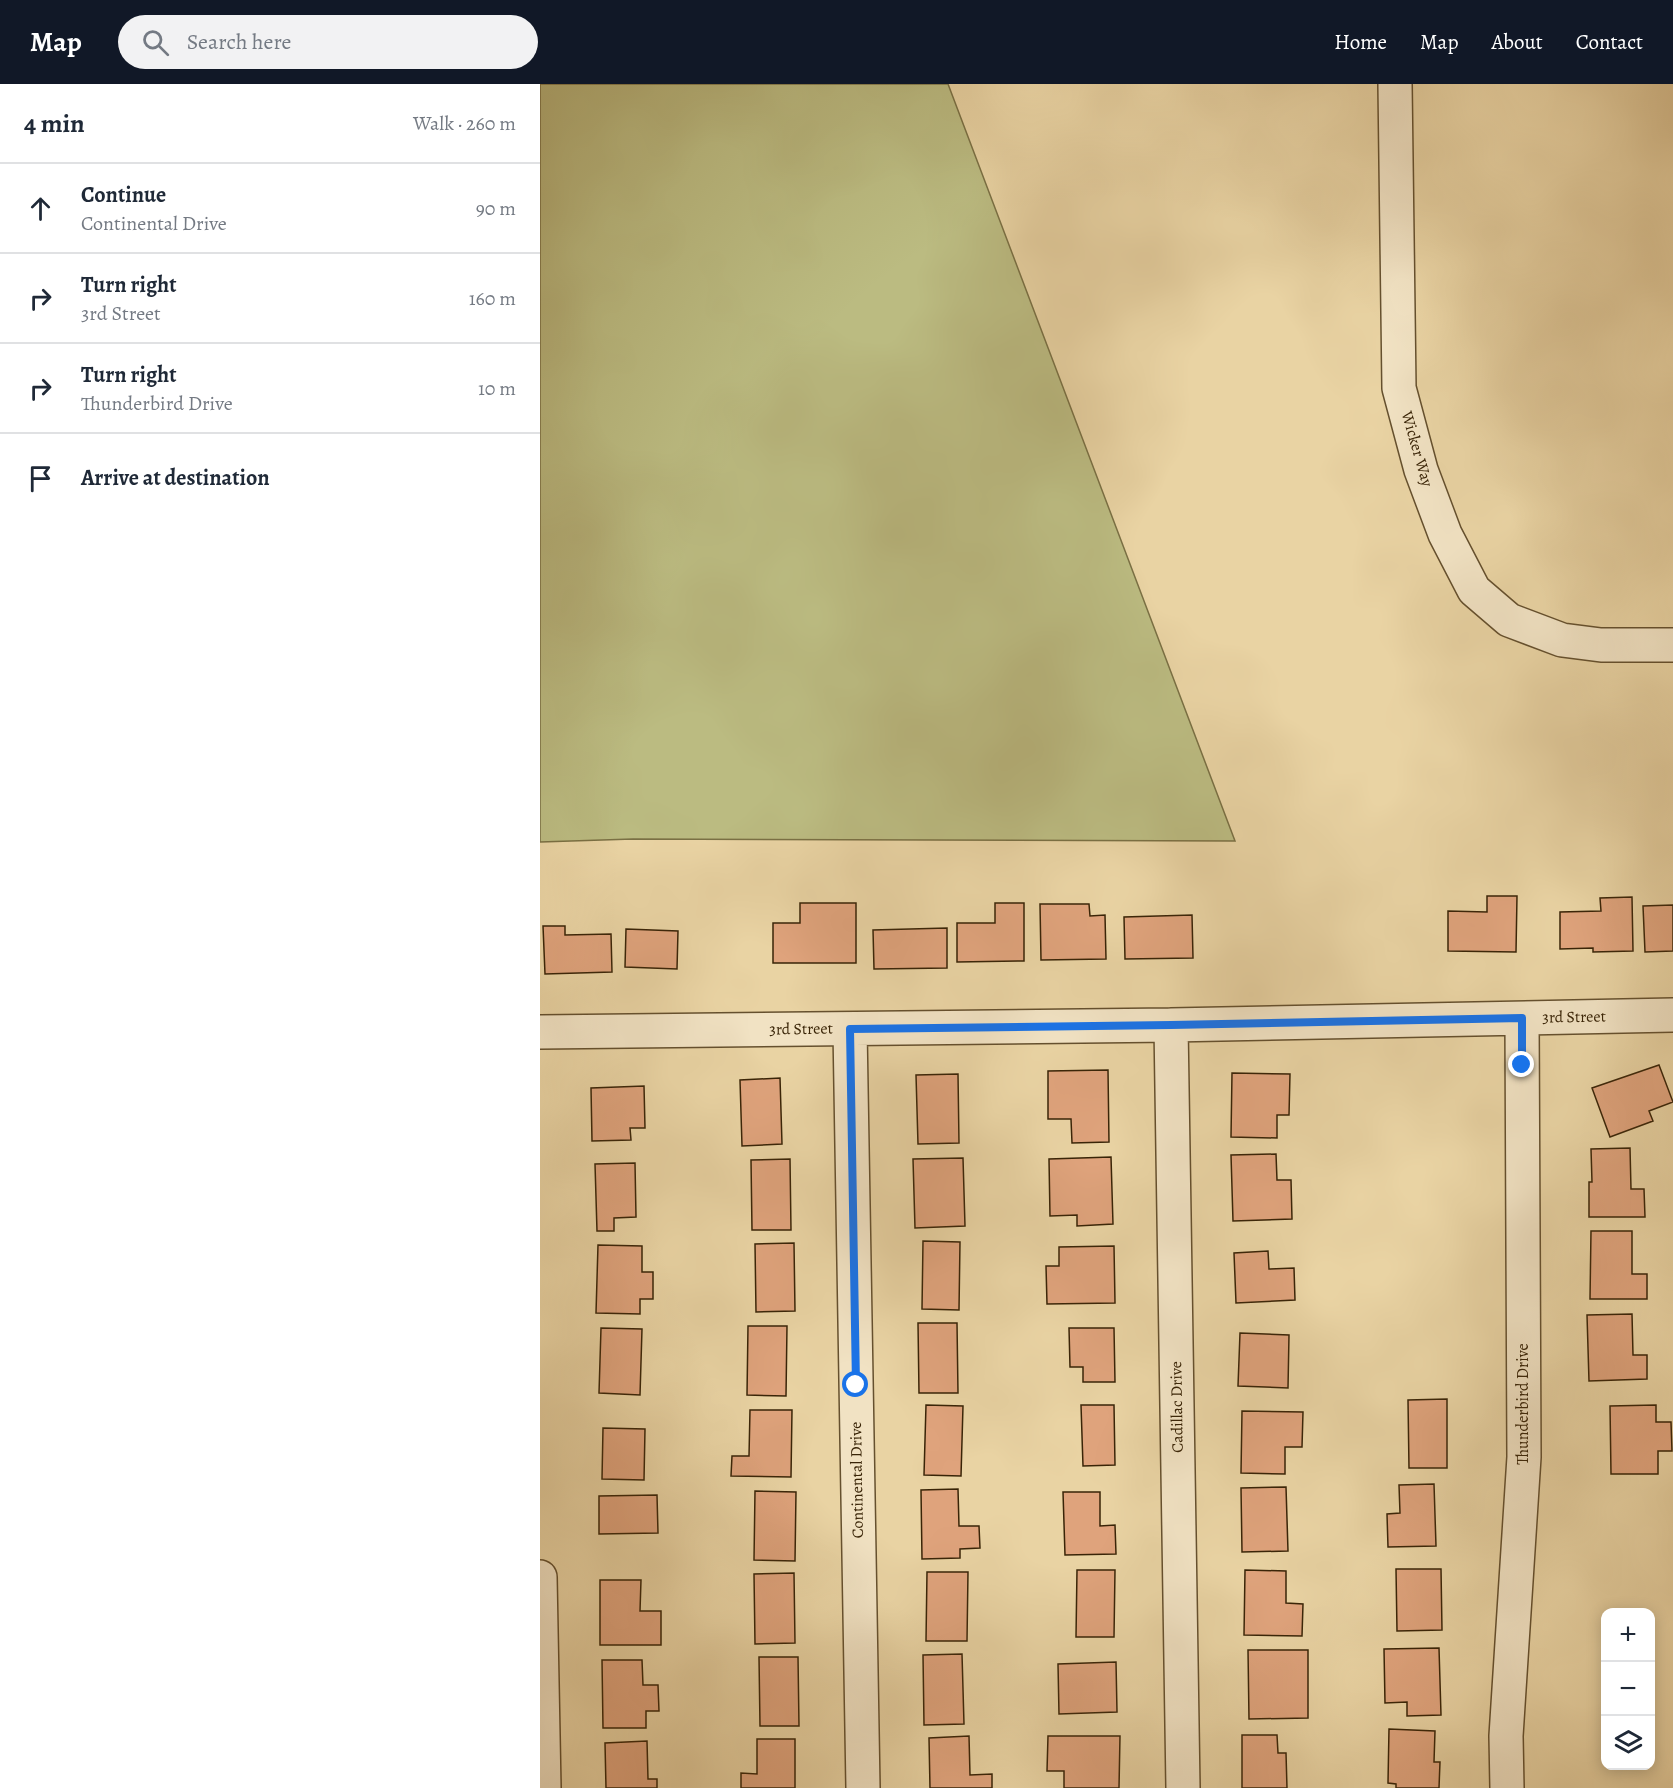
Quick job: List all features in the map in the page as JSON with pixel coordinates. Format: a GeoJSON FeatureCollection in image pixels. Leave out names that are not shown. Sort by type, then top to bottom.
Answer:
{"type":"FeatureCollection","features":[{"type":"Feature","properties":{"kind":"street","name":"Wicker Way"},"geometry":{"type":"LineString","coordinates":[[1395,84],[1399,388],[1421,470],[1445,534],[1474,590],[1509,620],[1562,640],[1601,645],[1673,645]]}},
{"type":"Feature","properties":{"kind":"street","name":"3rd Street"},"geometry":{"type":"LineString","coordinates":[[540,1032],[1171,1025],[1673,1015]]}},
{"type":"Feature","properties":{"kind":"street","name":"Thunderbird Drive"},"geometry":{"type":"LineString","coordinates":[[1507,1788],[1506,1736],[1524,1457],[1522,1018]]}},
{"type":"Feature","properties":{"kind":"street","name":"Cadillac Drive"},"geometry":{"type":"LineString","coordinates":[[1171,1025],[1183,1788]]}},
{"type":"Feature","properties":{"kind":"street","name":"Continental Drive"},"geometry":{"type":"LineString","coordinates":[[850,1029],[862,1788]]}},
{"type":"Feature","properties":{"kind":"street"},"geometry":{"type":"LineString","coordinates":[[540,1577],[544,1788]]}},
{"type":"Feature","properties":{"kind":"green space"},"geometry":{"type":"Polygon","coordinates":[[[540,84],[948,84],[1235,841],[633,839],[540,842],[540,84]]]}},
{"type":"Feature","properties":{"kind":"building"},"geometry":{"type":"Polygon","coordinates":[[[1487,896],[1517,896],[1516,952],[1448,951],[1448,911],[1487,912],[1487,896]]]}},
{"type":"Feature","properties":{"kind":"building"},"geometry":{"type":"Polygon","coordinates":[[[1632,897],[1633,951],[1593,952],[1593,948],[1560,949],[1560,912],[1601,911],[1600,898],[1632,897]]]}},
{"type":"Feature","properties":{"kind":"building"},"geometry":{"type":"Polygon","coordinates":[[[800,903],[856,903],[856,963],[773,963],[773,923],[800,923],[800,903]]]}},
{"type":"Feature","properties":{"kind":"building"},"geometry":{"type":"Polygon","coordinates":[[[995,903],[1024,903],[1024,961],[957,962],[957,923],[995,923],[995,903]]]}},
{"type":"Feature","properties":{"kind":"building"},"geometry":{"type":"Polygon","coordinates":[[[1040,904],[1089,904],[1090,916],[1105,915],[1106,959],[1041,960],[1040,904]]]}},
{"type":"Feature","properties":{"kind":"building"},"geometry":{"type":"Polygon","coordinates":[[[1673,905],[1673,951],[1645,952],[1643,906],[1673,905]]]}},
{"type":"Feature","properties":{"kind":"building"},"geometry":{"type":"Polygon","coordinates":[[[1192,915],[1193,958],[1125,959],[1124,917],[1192,915]]]}},
{"type":"Feature","properties":{"kind":"building"},"geometry":{"type":"Polygon","coordinates":[[[543,926],[565,926],[565,935],[611,934],[612,972],[545,974],[543,926]]]}},
{"type":"Feature","properties":{"kind":"building"},"geometry":{"type":"Polygon","coordinates":[[[947,928],[947,968],[874,969],[873,930],[947,928]]]}},
{"type":"Feature","properties":{"kind":"building"},"geometry":{"type":"Polygon","coordinates":[[[626,929],[678,931],[677,969],[625,967],[626,929]]]}},
{"type":"Feature","properties":{"kind":"building"},"geometry":{"type":"Polygon","coordinates":[[[1659,1065],[1673,1102],[1649,1111],[1653,1121],[1610,1137],[1592,1088],[1659,1065]]]}},
{"type":"Feature","properties":{"kind":"building"},"geometry":{"type":"Polygon","coordinates":[[[1108,1070],[1109,1142],[1072,1143],[1071,1119],[1048,1119],[1048,1071],[1108,1070]]]}},
{"type":"Feature","properties":{"kind":"building"},"geometry":{"type":"Polygon","coordinates":[[[1232,1073],[1290,1074],[1289,1115],[1277,1115],[1277,1138],[1231,1137],[1232,1073]]]}},
{"type":"Feature","properties":{"kind":"building"},"geometry":{"type":"Polygon","coordinates":[[[958,1074],[959,1143],[918,1144],[916,1075],[958,1074]]]}},
{"type":"Feature","properties":{"kind":"building"},"geometry":{"type":"Polygon","coordinates":[[[780,1078],[782,1144],[742,1146],[740,1080],[780,1078]]]}},
{"type":"Feature","properties":{"kind":"building"},"geometry":{"type":"Polygon","coordinates":[[[644,1086],[645,1128],[630,1128],[631,1140],[592,1141],[591,1088],[644,1086]]]}},
{"type":"Feature","properties":{"kind":"building"},"geometry":{"type":"Polygon","coordinates":[[[1630,1148],[1631,1189],[1644,1189],[1645,1217],[1589,1217],[1589,1182],[1592,1182],[1591,1149],[1630,1148]]]}},
{"type":"Feature","properties":{"kind":"building"},"geometry":{"type":"Polygon","coordinates":[[[1276,1154],[1277,1180],[1291,1180],[1292,1219],[1233,1221],[1231,1155],[1276,1154]]]}},
{"type":"Feature","properties":{"kind":"building"},"geometry":{"type":"Polygon","coordinates":[[[1111,1157],[1113,1224],[1077,1226],[1077,1215],[1050,1216],[1049,1159],[1111,1157]]]}},
{"type":"Feature","properties":{"kind":"building"},"geometry":{"type":"Polygon","coordinates":[[[963,1158],[965,1226],[915,1228],[913,1159],[963,1158]]]}},
{"type":"Feature","properties":{"kind":"building"},"geometry":{"type":"Polygon","coordinates":[[[790,1159],[791,1230],[752,1230],[751,1160],[790,1159]]]}},
{"type":"Feature","properties":{"kind":"building"},"geometry":{"type":"Polygon","coordinates":[[[635,1163],[636,1217],[614,1218],[614,1231],[597,1231],[595,1164],[635,1163]]]}},
{"type":"Feature","properties":{"kind":"building"},"geometry":{"type":"Polygon","coordinates":[[[1591,1231],[1632,1231],[1632,1274],[1647,1274],[1647,1299],[1590,1299],[1591,1231]]]}},
{"type":"Feature","properties":{"kind":"building"},"geometry":{"type":"Polygon","coordinates":[[[923,1241],[960,1242],[959,1310],[922,1309],[923,1241]]]}},
{"type":"Feature","properties":{"kind":"building"},"geometry":{"type":"Polygon","coordinates":[[[794,1243],[795,1311],[756,1312],[755,1244],[794,1243]]]}},
{"type":"Feature","properties":{"kind":"building"},"geometry":{"type":"Polygon","coordinates":[[[598,1245],[642,1246],[642,1272],[653,1272],[653,1299],[640,1299],[640,1314],[596,1313],[598,1245]]]}},
{"type":"Feature","properties":{"kind":"building"},"geometry":{"type":"Polygon","coordinates":[[[1114,1246],[1115,1303],[1047,1304],[1046,1266],[1059,1266],[1059,1247],[1114,1246]]]}},
{"type":"Feature","properties":{"kind":"building"},"geometry":{"type":"Polygon","coordinates":[[[1268,1251],[1269,1269],[1294,1268],[1295,1300],[1236,1303],[1234,1253],[1268,1251]]]}},
{"type":"Feature","properties":{"kind":"building"},"geometry":{"type":"Polygon","coordinates":[[[1632,1314],[1633,1355],[1647,1355],[1647,1379],[1589,1381],[1587,1315],[1632,1314]]]}},
{"type":"Feature","properties":{"kind":"building"},"geometry":{"type":"Polygon","coordinates":[[[918,1323],[957,1323],[958,1393],[919,1393],[918,1323]]]}},
{"type":"Feature","properties":{"kind":"building"},"geometry":{"type":"Polygon","coordinates":[[[748,1326],[787,1326],[786,1396],[747,1395],[748,1326]]]}},
{"type":"Feature","properties":{"kind":"building"},"geometry":{"type":"Polygon","coordinates":[[[601,1328],[642,1329],[640,1395],[599,1393],[601,1328]]]}},
{"type":"Feature","properties":{"kind":"building"},"geometry":{"type":"Polygon","coordinates":[[[1069,1328],[1114,1328],[1115,1382],[1083,1382],[1083,1367],[1070,1367],[1069,1328]]]}},
{"type":"Feature","properties":{"kind":"building"},"geometry":{"type":"Polygon","coordinates":[[[1240,1333],[1289,1335],[1288,1388],[1238,1386],[1240,1333]]]}},
{"type":"Feature","properties":{"kind":"building"},"geometry":{"type":"Polygon","coordinates":[[[1447,1399],[1447,1468],[1409,1468],[1408,1400],[1447,1399]]]}},
{"type":"Feature","properties":{"kind":"building"},"geometry":{"type":"Polygon","coordinates":[[[926,1405],[963,1406],[961,1476],[924,1475],[926,1405]]]}},
{"type":"Feature","properties":{"kind":"building"},"geometry":{"type":"Polygon","coordinates":[[[1081,1405],[1114,1405],[1115,1465],[1083,1466],[1081,1405]]]}},
{"type":"Feature","properties":{"kind":"building"},"geometry":{"type":"Polygon","coordinates":[[[1656,1405],[1656,1422],[1671,1422],[1672,1451],[1658,1451],[1658,1474],[1611,1474],[1610,1406],[1656,1405]]]}},
{"type":"Feature","properties":{"kind":"building"},"geometry":{"type":"Polygon","coordinates":[[[750,1410],[792,1410],[791,1477],[731,1476],[732,1456],[749,1456],[750,1410]]]}},
{"type":"Feature","properties":{"kind":"building"},"geometry":{"type":"Polygon","coordinates":[[[1242,1411],[1303,1412],[1302,1447],[1285,1447],[1285,1474],[1241,1473],[1242,1411]]]}},
{"type":"Feature","properties":{"kind":"building"},"geometry":{"type":"Polygon","coordinates":[[[603,1428],[645,1429],[644,1480],[602,1479],[603,1428]]]}},
{"type":"Feature","properties":{"kind":"building"},"geometry":{"type":"Polygon","coordinates":[[[1434,1484],[1436,1546],[1388,1547],[1387,1514],[1400,1513],[1399,1485],[1434,1484]]]}},
{"type":"Feature","properties":{"kind":"building"},"geometry":{"type":"Polygon","coordinates":[[[1286,1487],[1288,1551],[1242,1552],[1241,1488],[1286,1487]]]}},
{"type":"Feature","properties":{"kind":"building"},"geometry":{"type":"Polygon","coordinates":[[[958,1489],[959,1526],[979,1526],[980,1548],[960,1549],[960,1558],[922,1559],[921,1490],[958,1489]]]}},
{"type":"Feature","properties":{"kind":"building"},"geometry":{"type":"Polygon","coordinates":[[[755,1491],[796,1492],[795,1561],[754,1560],[755,1491]]]}},
{"type":"Feature","properties":{"kind":"building"},"geometry":{"type":"Polygon","coordinates":[[[1063,1492],[1100,1492],[1100,1526],[1115,1525],[1116,1554],[1065,1555],[1063,1492]]]}},
{"type":"Feature","properties":{"kind":"building"},"geometry":{"type":"Polygon","coordinates":[[[657,1495],[658,1533],[599,1534],[599,1496],[657,1495]]]}},
{"type":"Feature","properties":{"kind":"building"},"geometry":{"type":"Polygon","coordinates":[[[1396,1569],[1441,1569],[1442,1630],[1397,1631],[1396,1569]]]}},
{"type":"Feature","properties":{"kind":"building"},"geometry":{"type":"Polygon","coordinates":[[[1077,1570],[1115,1570],[1114,1637],[1076,1637],[1077,1570]]]}},
{"type":"Feature","properties":{"kind":"building"},"geometry":{"type":"Polygon","coordinates":[[[1245,1570],[1286,1571],[1286,1603],[1303,1604],[1302,1636],[1244,1635],[1245,1570]]]}},
{"type":"Feature","properties":{"kind":"building"},"geometry":{"type":"Polygon","coordinates":[[[927,1572],[968,1572],[967,1641],[926,1641],[927,1572]]]}},
{"type":"Feature","properties":{"kind":"building"},"geometry":{"type":"Polygon","coordinates":[[[794,1573],[795,1643],[755,1644],[754,1574],[794,1573]]]}},
{"type":"Feature","properties":{"kind":"building"},"geometry":{"type":"Polygon","coordinates":[[[600,1580],[641,1580],[640,1611],[661,1611],[661,1645],[600,1645],[600,1580]]]}},
{"type":"Feature","properties":{"kind":"building"},"geometry":{"type":"Polygon","coordinates":[[[1439,1648],[1441,1715],[1407,1716],[1407,1702],[1385,1703],[1384,1649],[1439,1648]]]}},
{"type":"Feature","properties":{"kind":"building"},"geometry":{"type":"Polygon","coordinates":[[[1248,1650],[1308,1650],[1308,1718],[1249,1719],[1248,1650]]]}},
{"type":"Feature","properties":{"kind":"building"},"geometry":{"type":"Polygon","coordinates":[[[962,1654],[964,1724],[924,1725],[923,1655],[962,1654]]]}},
{"type":"Feature","properties":{"kind":"building"},"geometry":{"type":"Polygon","coordinates":[[[759,1657],[798,1657],[799,1726],[760,1726],[759,1657]]]}},
{"type":"Feature","properties":{"kind":"building"},"geometry":{"type":"Polygon","coordinates":[[[602,1660],[642,1660],[643,1685],[658,1685],[659,1711],[646,1711],[646,1728],[603,1728],[602,1660]]]}},
{"type":"Feature","properties":{"kind":"building"},"geometry":{"type":"Polygon","coordinates":[[[1116,1662],[1117,1712],[1059,1714],[1058,1664],[1116,1662]]]}},
{"type":"Feature","properties":{"kind":"building"},"geometry":{"type":"Polygon","coordinates":[[[1389,1729],[1435,1731],[1434,1762],[1440,1762],[1439,1788],[1396,1788],[1396,1784],[1388,1783],[1389,1729]]]}},
{"type":"Feature","properties":{"kind":"building"},"geometry":{"type":"Polygon","coordinates":[[[1242,1735],[1277,1735],[1278,1753],[1286,1753],[1287,1788],[1242,1788],[1242,1735]]]}},
{"type":"Feature","properties":{"kind":"building"},"geometry":{"type":"Polygon","coordinates":[[[969,1736],[970,1775],[992,1774],[992,1788],[930,1788],[929,1738],[969,1736]]]}},
{"type":"Feature","properties":{"kind":"building"},"geometry":{"type":"Polygon","coordinates":[[[1048,1736],[1120,1736],[1119,1788],[1064,1788],[1064,1771],[1047,1771],[1048,1736]]]}},
{"type":"Feature","properties":{"kind":"building"},"geometry":{"type":"Polygon","coordinates":[[[757,1739],[795,1739],[795,1788],[741,1788],[741,1773],[757,1774],[757,1739]]]}},
{"type":"Feature","properties":{"kind":"building"},"geometry":{"type":"Polygon","coordinates":[[[647,1741],[648,1779],[657,1779],[657,1788],[606,1788],[605,1743],[647,1741]]]}},
{"type":"Feature","properties":{"kind":"route"},"geometry":{"type":"LineString","coordinates":[[856,1385],[850,1029],[1522,1018],[1522,1065]]}}]}
